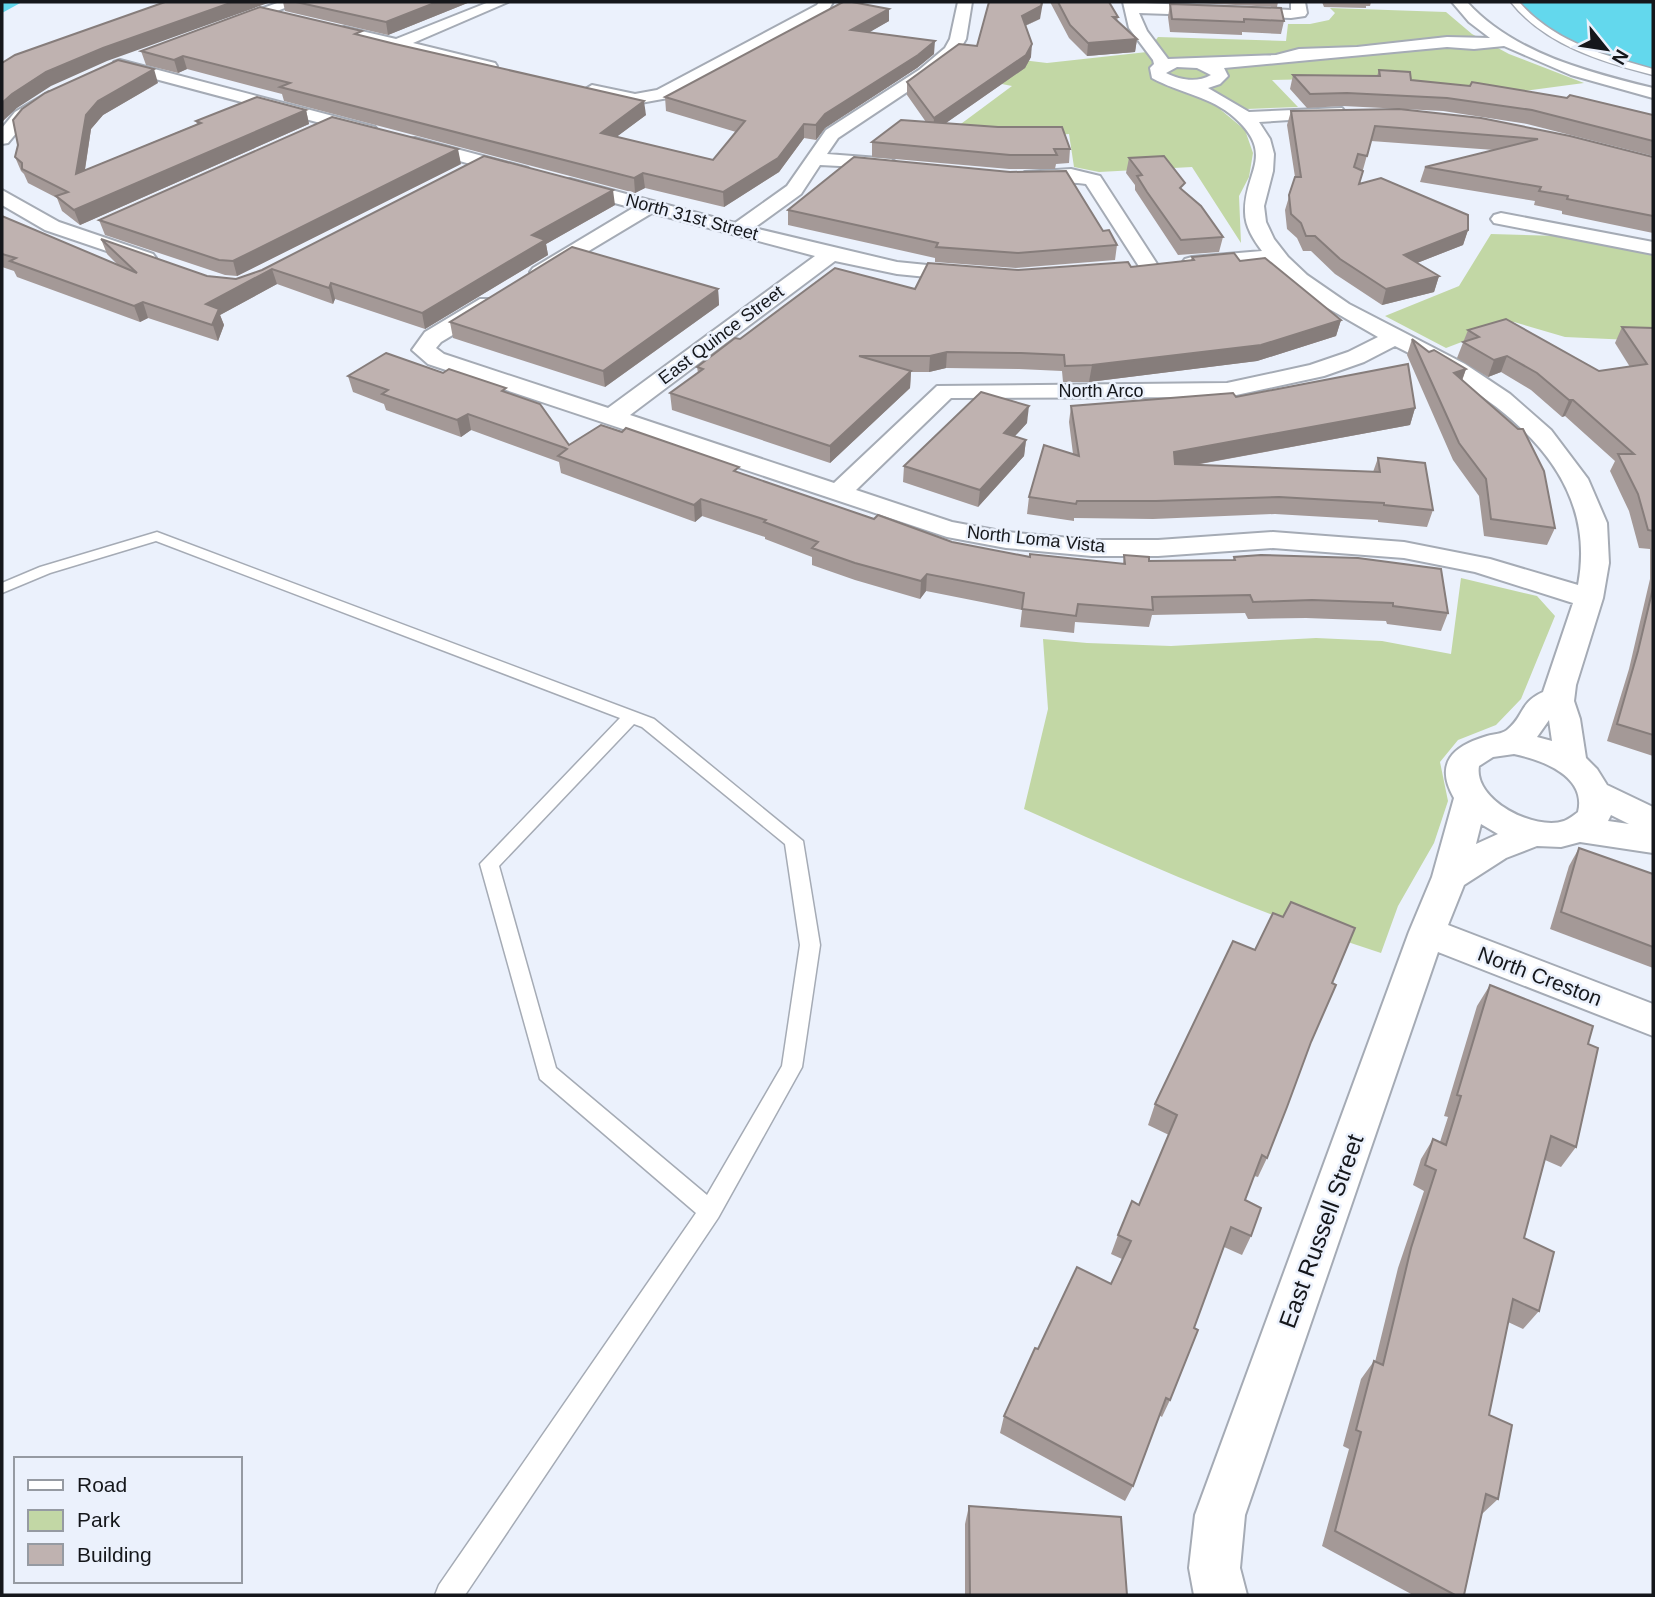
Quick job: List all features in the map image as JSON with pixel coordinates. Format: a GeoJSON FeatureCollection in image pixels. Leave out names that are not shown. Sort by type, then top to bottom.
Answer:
{"type":"FeatureCollection","features":[{"type":"Feature","properties":{"kind":"street"},"geometry":{"type":"LineString","coordinates":[[213,31],[293,2]]}},
{"type":"Feature","properties":{"kind":"street"},"geometry":{"type":"LineString","coordinates":[[398,44],[500,2]]}},
{"type":"Feature","properties":{"kind":"street"},"geometry":{"type":"LineString","coordinates":[[572,85],[645,99],[662,94],[823,8],[827,2]]}},
{"type":"Feature","properties":{"kind":"street"},"geometry":{"type":"LineString","coordinates":[[739,229],[794,190],[832,134],[925,73],[951,51],[958,39],[965,2]]}},
{"type":"Feature","properties":{"kind":"street"},"geometry":{"type":"LineString","coordinates":[[1459,2],[1486,28],[1508,41],[1577,71],[1653,93]]}},
{"type":"Feature","properties":{"kind":"street"},"geometry":{"type":"LineString","coordinates":[[1299,8],[1131,5],[1134,22],[1142,36],[1154,47],[1217,70],[1219,86],[1263,144],[1265,169],[1255,196],[1254,209],[1264,239],[1292,274],[1317,293],[1465,374],[1494,394],[1524,418],[1560,458],[1588,505],[1595,539],[1595,569],[1589,598],[1557,698],[1563,715],[1571,765]]}},
{"type":"Feature","properties":{"kind":"street"},"geometry":{"type":"LineString","coordinates":[[263,13],[290,19]]}},
{"type":"Feature","properties":{"kind":"street"},"geometry":{"type":"LineString","coordinates":[[330,29],[505,69]]}},
{"type":"Feature","properties":{"kind":"street"},"geometry":{"type":"LineString","coordinates":[[1474,44],[1459,50],[1369,59],[1342,65],[1255,70],[1219,86],[1181,83],[1158,75],[1158,68],[1162,65],[1265,61],[1321,52],[1357,52],[1447,43],[1508,41]]}},
{"type":"Feature","properties":{"kind":"street"},"geometry":{"type":"LineString","coordinates":[[1154,47],[1162,65]]}},
{"type":"Feature","properties":{"kind":"street"},"geometry":{"type":"LineString","coordinates":[[1321,52],[1342,65]]}},
{"type":"Feature","properties":{"kind":"street","name":"North 31st Street"},"geometry":{"type":"LineString","coordinates":[[142,57],[114,68],[333,122],[831,254],[897,268],[992,276]]}},
{"type":"Feature","properties":{"kind":"street"},"geometry":{"type":"LineString","coordinates":[[2,139],[21,116],[65,89]]}},
{"type":"Feature","properties":{"kind":"street"},"geometry":{"type":"LineString","coordinates":[[1244,118],[1350,113]]}},
{"type":"Feature","properties":{"kind":"street"},"geometry":{"type":"LineString","coordinates":[[307,133],[333,122]]}},
{"type":"Feature","properties":{"kind":"street"},"geometry":{"type":"LineString","coordinates":[[815,159],[914,168]]}},
{"type":"Feature","properties":{"kind":"street"},"geometry":{"type":"LineString","coordinates":[[460,174],[484,162]]}},
{"type":"Feature","properties":{"kind":"street"},"geometry":{"type":"LineString","coordinates":[[1009,178],[1085,176],[1093,180],[1149,267]]}},
{"type":"Feature","properties":{"kind":"street"},"geometry":{"type":"LineString","coordinates":[[2,196],[42,222],[170,267]]}},
{"type":"Feature","properties":{"kind":"street"},"geometry":{"type":"LineString","coordinates":[[524,282],[649,206]]}},
{"type":"Feature","properties":{"kind":"street"},"geometry":{"type":"LineString","coordinates":[[1501,219],[1653,248]]}},
{"type":"Feature","properties":{"kind":"street"},"geometry":{"type":"LineString","coordinates":[[79,236],[104,224]]}},
{"type":"Feature","properties":{"kind":"street","name":"East Quince Street"},"geometry":{"type":"LineString","coordinates":[[611,417],[831,254]]}},
{"type":"Feature","properties":{"kind":"street"},"geometry":{"type":"LineString","coordinates":[[1124,269],[1277,256]]}},
{"type":"Feature","properties":{"kind":"street","name":"North Loma Vista"},"geometry":{"type":"LineString","coordinates":[[501,296],[433,337],[423,350],[436,359],[947,528],[1006,540],[1092,548],[1158,548],[1273,540],[1404,550],[1480,565],[1589,598]]}},
{"type":"Feature","properties":{"kind":"street","name":"North Arco"},"geometry":{"type":"LineString","coordinates":[[839,492],[946,391],[1227,390],[1316,371],[1356,357],[1395,337]]}},
{"type":"Feature","properties":{"kind":"street"},"geometry":{"type":"LineString","coordinates":[[1514,743],[1532,722],[1540,706],[1557,698]]}},
{"type":"Feature","properties":{"kind":"street"},"geometry":{"type":"LineString","coordinates":[[1579,829],[1591,820],[1597,808],[1595,793],[1586,778],[1571,765],[1534,747],[1514,743],[1480,748],[1469,756],[1462,766],[1462,779],[1471,797],[1497,819],[1534,833],[1551,834],[1579,829],[1653,840]]}},
{"type":"Feature","properties":{"kind":"street"},"geometry":{"type":"LineString","coordinates":[[1595,793],[1653,821]]}},
{"type":"Feature","properties":{"kind":"street","name":"East Russell Street"},"geometry":{"type":"LineString","coordinates":[[1219,1593],[1214,1552],[1220,1515],[1427,932],[1450,877],[1471,797]]}},
{"type":"Feature","properties":{"kind":"street"},"geometry":{"type":"LineString","coordinates":[[1450,877],[1494,849],[1534,833]]}},
{"type":"Feature","properties":{"kind":"street","name":"North Creston"},"geometry":{"type":"LineString","coordinates":[[1427,932],[1653,1020]]}},
{"type":"Feature","properties":{"kind":"lane"},"geometry":{"type":"LineString","coordinates":[[1515,2],[1531,19],[1566,40],[1653,72]]}},
{"type":"Feature","properties":{"kind":"lane"},"geometry":{"type":"LineString","coordinates":[[2,588],[45,570],[157,537],[648,723],[794,841],[810,945],[792,1067],[710,1211],[449,1595]]}},
{"type":"Feature","properties":{"kind":"lane"},"geometry":{"type":"LineString","coordinates":[[631,717],[489,864],[547,1073],[710,1211]]}},
{"type":"Feature","properties":{"kind":"green space"},"geometry":{"type":"Polygon","coordinates":[[[1330,8],[1446,12],[1472,34],[1509,54],[1584,83],[1510,93],[1318,79],[1272,80],[1298,107],[1221,110],[1245,130],[1253,153],[1249,177],[1239,196],[1241,243],[1192,167],[1099,172],[1074,167],[1069,134],[1021,138],[950,132],[1012,86],[941,72],[965,53],[1047,63],[1147,52],[1158,37],[1286,41],[1288,24],[1310,24],[1329,20],[1335,13],[1330,8]]]}},
{"type":"Feature","properties":{"kind":"green space"},"geometry":{"type":"Polygon","coordinates":[[[1491,234],[1560,236],[1653,255],[1653,341],[1565,337],[1514,322],[1446,348],[1385,316],[1459,286],[1491,234]]]}},
{"type":"Feature","properties":{"kind":"green space"},"geometry":{"type":"Polygon","coordinates":[[[1461,578],[1537,596],[1555,616],[1521,699],[1496,725],[1458,740],[1440,762],[1448,801],[1434,843],[1398,906],[1381,953],[1245,904],[1024,809],[1048,709],[1043,639],[1171,646],[1316,638],[1382,641],[1451,654],[1461,578]]]}},
{"type":"Feature","properties":{"kind":"water"},"geometry":{"type":"Polygon","coordinates":[[[1515,2],[1653,2],[1653,72],[1566,40],[1515,2]]]}},
{"type":"Feature","properties":{"kind":"building"},"geometry":{"type":"Polygon","coordinates":[[[165,2],[233,2],[103,48],[46,72],[2,103],[2,63],[15,55],[165,2]]]}},
{"type":"Feature","properties":{"kind":"building"},"geometry":{"type":"Polygon","coordinates":[[[296,2],[437,2],[386,22],[296,2]]]}},
{"type":"Feature","properties":{"kind":"building"},"geometry":{"type":"Polygon","coordinates":[[[843,2],[889,9],[851,30],[935,41],[918,55],[825,114],[816,125],[804,124],[778,158],[723,192],[643,173],[634,178],[280,87],[290,83],[183,56],[174,60],[141,51],[260,7],[362,31],[355,34],[395,44],[644,101],[601,133],[713,160],[745,121],[665,97],[843,2]]]}},
{"type":"Feature","properties":{"kind":"building"},"geometry":{"type":"Polygon","coordinates":[[[989,2],[1042,2],[1041,6],[1022,16],[1032,44],[1026,55],[934,118],[907,82],[959,44],[977,46],[989,2]]]}},
{"type":"Feature","properties":{"kind":"building"},"geometry":{"type":"Polygon","coordinates":[[[1058,2],[1109,2],[1118,17],[1113,17],[1137,39],[1088,43],[1070,25],[1058,2]]]}},
{"type":"Feature","properties":{"kind":"building"},"geometry":{"type":"Polygon","coordinates":[[[1170,4],[1281,8],[1284,21],[1172,19],[1170,4]]]}},
{"type":"Feature","properties":{"kind":"building"},"geometry":{"type":"Polygon","coordinates":[[[118,60],[154,69],[98,101],[86,115],[76,174],[257,97],[306,110],[74,210],[56,196],[68,192],[22,169],[22,163],[15,157],[18,145],[13,120],[22,109],[45,93],[118,60]]]}},
{"type":"Feature","properties":{"kind":"building"},"geometry":{"type":"Polygon","coordinates":[[[1379,70],[1410,72],[1411,80],[1470,86],[1472,82],[1567,98],[1570,95],[1653,115],[1653,141],[1532,110],[1447,98],[1310,94],[1293,75],[1380,76],[1379,70]]]}},
{"type":"Feature","properties":{"kind":"building"},"geometry":{"type":"Polygon","coordinates":[[[1399,109],[1481,118],[1570,136],[1653,157],[1653,216],[1567,199],[1568,196],[1539,191],[1541,187],[1425,167],[1538,139],[1375,126],[1367,156],[1358,154],[1354,167],[1363,171],[1359,184],[1381,178],[1468,215],[1468,230],[1404,255],[1439,276],[1386,289],[1340,259],[1315,236],[1306,236],[1301,223],[1291,214],[1289,195],[1295,177],[1301,177],[1291,111],[1399,109]]]}},
{"type":"Feature","properties":{"kind":"building"},"geometry":{"type":"Polygon","coordinates":[[[332,117],[458,149],[233,261],[219,260],[99,220],[332,117]]]}},
{"type":"Feature","properties":{"kind":"building"},"geometry":{"type":"Polygon","coordinates":[[[901,120],[998,127],[1062,127],[1070,149],[1054,149],[1057,155],[1010,155],[872,142],[901,120]]]}},
{"type":"Feature","properties":{"kind":"building"},"geometry":{"type":"Polygon","coordinates":[[[484,156],[613,190],[532,235],[545,240],[422,313],[331,283],[329,288],[272,269],[206,304],[219,309],[212,325],[143,302],[134,306],[10,261],[16,258],[2,254],[2,216],[137,273],[101,239],[207,276],[236,279],[262,270],[484,156]]]}},
{"type":"Feature","properties":{"kind":"building"},"geometry":{"type":"Polygon","coordinates":[[[1164,156],[1185,183],[1180,188],[1201,206],[1223,237],[1181,240],[1147,192],[1137,176],[1142,175],[1129,158],[1164,156]]]}},
{"type":"Feature","properties":{"kind":"building"},"geometry":{"type":"Polygon","coordinates":[[[854,157],[1010,172],[1066,171],[1103,231],[1109,230],[1117,245],[1018,253],[936,247],[938,243],[788,210],[854,157]]]}},
{"type":"Feature","properties":{"kind":"building"},"geometry":{"type":"Polygon","coordinates":[[[572,247],[718,289],[603,371],[450,322],[572,247]]]}},
{"type":"Feature","properties":{"kind":"building"},"geometry":{"type":"Polygon","coordinates":[[[1234,253],[1240,261],[1265,258],[1341,320],[1261,345],[1092,365],[1065,366],[1064,355],[1021,353],[947,352],[930,356],[859,356],[911,371],[830,446],[670,393],[703,369],[697,367],[735,338],[740,339],[835,268],[915,289],[928,263],[1018,270],[1128,262],[1131,267],[1234,253]]]}},
{"type":"Feature","properties":{"kind":"building"},"geometry":{"type":"Polygon","coordinates":[[[1506,319],[1599,371],[1647,364],[1622,327],[1653,328],[1653,531],[1648,530],[1638,494],[1618,454],[1634,454],[1573,400],[1569,400],[1537,373],[1507,356],[1494,360],[1463,342],[1479,337],[1468,330],[1506,319]]]}},
{"type":"Feature","properties":{"kind":"building"},"geometry":{"type":"Polygon","coordinates":[[[1412,339],[1429,352],[1434,350],[1466,369],[1454,373],[1518,429],[1523,429],[1544,471],[1555,528],[1491,519],[1486,479],[1459,443],[1412,339]]]}},
{"type":"Feature","properties":{"kind":"building"},"geometry":{"type":"Polygon","coordinates":[[[386,353],[443,373],[449,369],[506,388],[502,391],[540,404],[569,445],[601,425],[622,432],[626,428],[739,467],[734,471],[874,519],[878,515],[952,542],[1030,557],[1030,554],[1125,564],[1124,555],[1149,557],[1149,561],[1235,560],[1234,557],[1261,555],[1358,558],[1441,569],[1448,613],[1393,606],[1393,603],[1312,600],[1253,602],[1250,595],[1152,597],[1153,610],[1078,604],[1076,616],[1022,609],[1024,593],[927,574],[921,581],[855,563],[812,548],[818,542],[764,522],[766,520],[701,499],[694,505],[558,456],[567,449],[565,448],[468,414],[457,420],[382,394],[388,390],[348,376],[386,353]]]}},
{"type":"Feature","properties":{"kind":"building"},"geometry":{"type":"Polygon","coordinates":[[[1408,364],[1415,408],[1174,452],[1175,464],[1380,472],[1378,458],[1425,463],[1433,510],[1384,503],[1279,497],[1077,501],[1076,504],[1029,497],[1044,445],[1079,456],[1071,406],[1233,393],[1236,397],[1408,364]]]}},
{"type":"Feature","properties":{"kind":"building"},"geometry":{"type":"Polygon","coordinates":[[[981,392],[1029,406],[1004,433],[1026,440],[980,490],[904,466],[981,392]]]}},
{"type":"Feature","properties":{"kind":"building"},"geometry":{"type":"Polygon","coordinates":[[[1653,588],[1653,735],[1617,724],[1653,588]]]}},
{"type":"Feature","properties":{"kind":"building"},"geometry":{"type":"Polygon","coordinates":[[[1579,848],[1653,874],[1653,947],[1561,912],[1579,848]]]}},
{"type":"Feature","properties":{"kind":"building"},"geometry":{"type":"Polygon","coordinates":[[[1291,902],[1355,928],[1332,983],[1336,985],[1311,1042],[1267,1158],[1262,1155],[1245,1200],[1261,1208],[1251,1236],[1231,1227],[1194,1328],[1198,1330],[1170,1400],[1166,1398],[1133,1486],[1004,1416],[1077,1267],[1111,1284],[1131,1241],[1118,1235],[1132,1201],[1139,1205],[1177,1115],[1155,1104],[1233,941],[1255,950],[1273,913],[1283,917],[1291,902]]]}},
{"type":"Feature","properties":{"kind":"building"},"geometry":{"type":"Polygon","coordinates":[[[1490,985],[1593,1026],[1588,1044],[1598,1048],[1576,1147],[1551,1136],[1524,1238],[1554,1252],[1539,1311],[1513,1299],[1489,1415],[1512,1425],[1498,1499],[1486,1494],[1464,1595],[1455,1595],[1335,1531],[1361,1432],[1356,1430],[1374,1361],[1383,1365],[1411,1248],[1436,1170],[1425,1165],[1433,1139],[1446,1145],[1461,1096],[1457,1095],[1490,985]]]}},
{"type":"Feature","properties":{"kind":"building"},"geometry":{"type":"Polygon","coordinates":[[[969,1506],[1121,1517],[1127,1595],[970,1595],[969,1506]]]}},
{"type":"Feature","properties":{"kind":"waterway"},"geometry":{"type":"LineString","coordinates":[[2,9],[15,2]]}}]}
